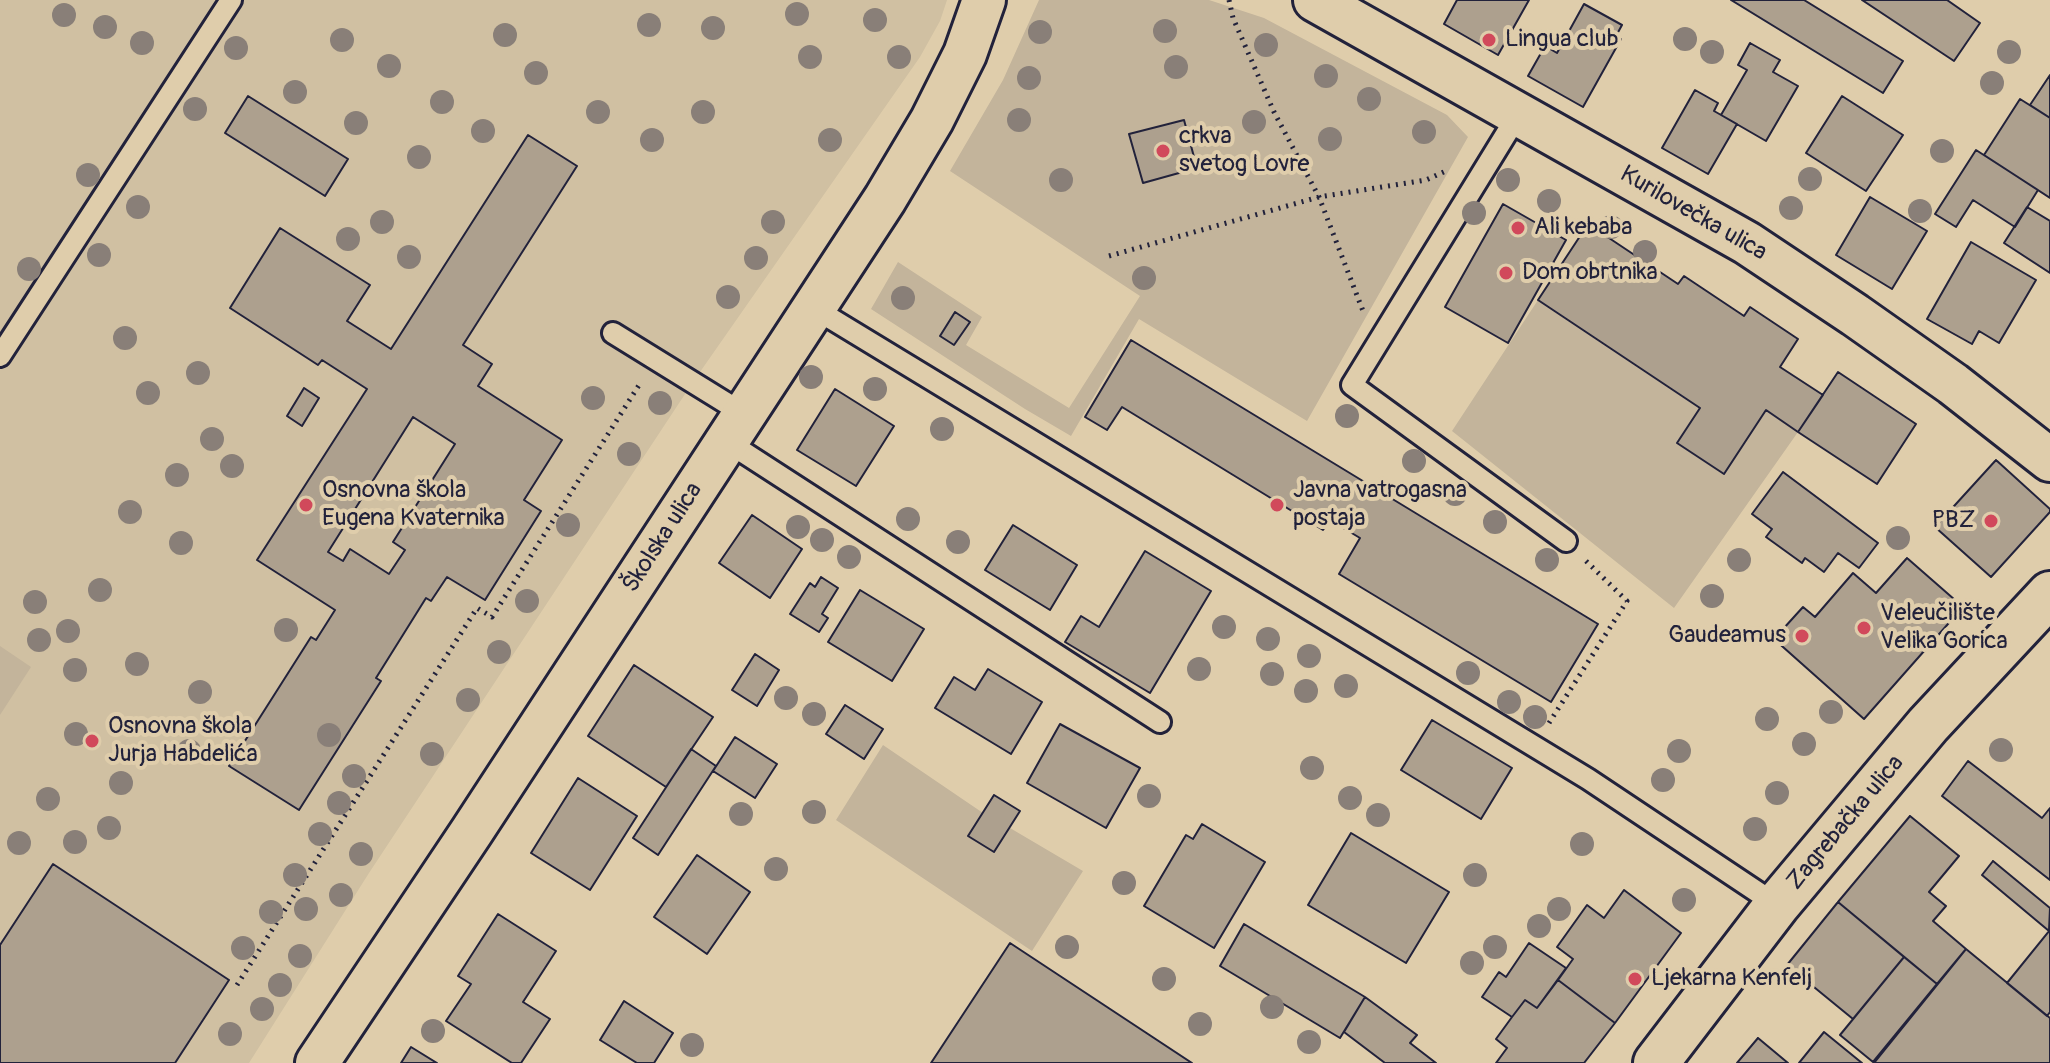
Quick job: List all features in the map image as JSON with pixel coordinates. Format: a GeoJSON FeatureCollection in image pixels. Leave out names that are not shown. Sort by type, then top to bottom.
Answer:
{"type":"FeatureCollection","features":[{"type":"Feature","properties":{"kind":"main road","name":"Zagrebačka ulica"},"geometry":{"type":"LineString","coordinates":[[1656,1063],[1777,905],[1928,725],[2050,594]]}},
{"type":"Feature","properties":{"kind":"street","name":"Školska ulica"},"geometry":{"type":"LineString","coordinates":[[317,1063],[885,199],[932,120],[965,54],[984,0]]}},
{"type":"Feature","properties":{"kind":"street","name":"Kurilovečka ulica"},"geometry":{"type":"LineString","coordinates":[[1315,0],[1747,243],[1953,384],[2050,460]]}},
{"type":"Feature","properties":{"kind":"lane"},"geometry":{"type":"LineString","coordinates":[[0,356],[231,0]]}},
{"type":"Feature","properties":{"kind":"lane"},"geometry":{"type":"LineString","coordinates":[[1519,113],[1352,385],[1566,541]]}},
{"type":"Feature","properties":{"kind":"lane"},"geometry":{"type":"LineString","coordinates":[[812,307],[1534,747],[1683,840],[1777,905]]}},
{"type":"Feature","properties":{"kind":"lane"},"geometry":{"type":"LineString","coordinates":[[613,333],[655,359],[735,428],[1160,722]]}},
{"type":"Feature","properties":{"kind":"path"},"geometry":{"type":"LineString","coordinates":[[1229,0],[1233,18],[1274,112],[1319,197],[1377,346]]}},
{"type":"Feature","properties":{"kind":"path"},"geometry":{"type":"LineString","coordinates":[[1109,256],[1319,197],[1426,180],[1441,175],[1456,164]]}},
{"type":"Feature","properties":{"kind":"path"},"geometry":{"type":"LineString","coordinates":[[237,985],[477,608],[492,617],[655,359]]}},
{"type":"Feature","properties":{"kind":"path"},"geometry":{"type":"LineString","coordinates":[[1534,747],[1627,601],[1566,541]]}},
{"type":"Feature","properties":{"kind":"shaded area","name":"Osnovna škola Eugena Kvaternika"},"geometry":{"type":"Polygon","coordinates":[[[0,0],[947,0],[940,21],[920,57],[693,382],[369,873],[249,1063],[0,1063],[0,0]]]}},
{"type":"Feature","properties":{"kind":"shaded area"},"geometry":{"type":"Polygon","coordinates":[[[1039,0],[1209,0],[1264,18],[1447,115],[1468,137],[1307,421],[1139,319],[1071,436],[871,309],[898,262],[982,317],[966,345],[1069,408],[1140,296],[950,171],[1003,80],[1039,0]]]}},
{"type":"Feature","properties":{"kind":"shaded area"},"geometry":{"type":"Polygon","coordinates":[[[1538,300],[1700,408],[1677,443],[1724,473],[1766,410],[1798,432],[1674,608],[1452,431],[1538,300]]]}},
{"type":"Feature","properties":{"kind":"shaded area"},"geometry":{"type":"Polygon","coordinates":[[[0,646],[31,667],[0,715],[0,646]]]}},
{"type":"Feature","properties":{"kind":"shaded area"},"geometry":{"type":"Polygon","coordinates":[[[883,745],[983,813],[969,836],[994,852],[1010,828],[1083,871],[1032,951],[836,820],[883,745]]]}},
{"type":"Feature","properties":{"kind":"building","name":"Lingua club"},"geometry":{"type":"Polygon","coordinates":[[[1457,0],[1529,0],[1498,55],[1444,24],[1457,0]]]}},
{"type":"Feature","properties":{"kind":"building"},"geometry":{"type":"Polygon","coordinates":[[[1731,0],[1804,0],[1903,61],[1883,93],[1731,0]]]}},
{"type":"Feature","properties":{"kind":"building"},"geometry":{"type":"Polygon","coordinates":[[[1862,0],[1947,0],[1980,23],[1954,61],[1862,0]]]}},
{"type":"Feature","properties":{"kind":"building"},"geometry":{"type":"Polygon","coordinates":[[[1584,4],[1622,25],[1616,36],[1621,39],[1583,107],[1528,76],[1545,46],[1557,53],[1584,4]]]}},
{"type":"Feature","properties":{"kind":"building"},"geometry":{"type":"Polygon","coordinates":[[[1750,43],[1780,60],[1773,72],[1798,86],[1766,141],[1721,115],[1747,70],[1738,65],[1750,43]]]}},
{"type":"Feature","properties":{"kind":"building"},"geometry":{"type":"Polygon","coordinates":[[[2050,75],[2050,118],[2030,105],[2050,75]]]}},
{"type":"Feature","properties":{"kind":"building"},"geometry":{"type":"Polygon","coordinates":[[[1695,90],[1718,103],[1714,111],[1737,124],[1708,174],[1662,148],[1695,90]]]}},
{"type":"Feature","properties":{"kind":"building"},"geometry":{"type":"Polygon","coordinates":[[[248,96],[348,159],[325,196],[225,133],[248,96]]]}},
{"type":"Feature","properties":{"kind":"building"},"geometry":{"type":"Polygon","coordinates":[[[1842,96],[1903,135],[1866,191],[1806,153],[1842,96]]]}},
{"type":"Feature","properties":{"kind":"building"},"geometry":{"type":"Polygon","coordinates":[[[2020,99],[2050,118],[2050,198],[1984,155],[2020,99]]]}},
{"type":"Feature","properties":{"kind":"building","name":"crkva svetog Lovre"},"geometry":{"type":"Polygon","coordinates":[[[1184,120],[1197,168],[1143,183],[1129,134],[1184,120]]]}},
{"type":"Feature","properties":{"kind":"building"},"geometry":{"type":"Polygon","coordinates":[[[528,135],[577,166],[463,345],[492,364],[478,386],[562,440],[524,500],[541,511],[485,600],[447,577],[431,601],[426,598],[376,678],[381,681],[299,810],[229,766],[311,637],[316,640],[335,610],[257,560],[367,389],[322,360],[318,365],[230,308],[280,228],[370,285],[347,321],[391,349],[528,135]],[[413,417],[328,552],[343,561],[350,549],[389,574],[405,550],[393,542],[455,444],[413,417]]]}},
{"type":"Feature","properties":{"kind":"building"},"geometry":{"type":"Polygon","coordinates":[[[1976,150],[2038,190],[2015,227],[1973,200],[1956,227],[1935,214],[1976,150]]]}},
{"type":"Feature","properties":{"kind":"building"},"geometry":{"type":"Polygon","coordinates":[[[1870,197],[1927,231],[1892,289],[1836,255],[1870,197]]]}},
{"type":"Feature","properties":{"kind":"building","name":"Dom obrtnika"},"geometry":{"type":"Polygon","coordinates":[[[1503,204],[1566,240],[1508,343],[1445,307],[1503,204]]]}},
{"type":"Feature","properties":{"kind":"building"},"geometry":{"type":"Polygon","coordinates":[[[2027,207],[2050,221],[2050,273],[2004,243],[2027,207]]]}},
{"type":"Feature","properties":{"kind":"building"},"geometry":{"type":"Polygon","coordinates":[[[1588,224],[1678,284],[1684,276],[1744,316],[1750,307],[1798,339],[1780,367],[1823,395],[1798,432],[1766,410],[1724,474],[1677,443],[1700,408],[1538,300],[1588,224]]]}},
{"type":"Feature","properties":{"kind":"building"},"geometry":{"type":"Polygon","coordinates":[[[1971,242],[2036,280],[1999,343],[1979,331],[1972,344],[1927,319],[1971,242]]]}},
{"type":"Feature","properties":{"kind":"building"},"geometry":{"type":"Polygon","coordinates":[[[955,312],[970,322],[954,345],[940,336],[955,312]]]}},
{"type":"Feature","properties":{"kind":"building"},"geometry":{"type":"Polygon","coordinates":[[[1131,340],[1598,624],[1551,702],[1339,574],[1360,538],[1330,520],[1323,530],[1122,407],[1107,430],[1085,417],[1131,340]]]}},
{"type":"Feature","properties":{"kind":"building"},"geometry":{"type":"Polygon","coordinates":[[[1838,372],[1916,424],[1877,484],[1798,432],[1838,372]]]}},
{"type":"Feature","properties":{"kind":"building"},"geometry":{"type":"Polygon","coordinates":[[[304,388],[319,398],[302,426],[287,416],[304,388]]]}},
{"type":"Feature","properties":{"kind":"building"},"geometry":{"type":"Polygon","coordinates":[[[835,389],[894,426],[856,486],[797,450],[835,389]]]}},
{"type":"Feature","properties":{"kind":"building"},"geometry":{"type":"Polygon","coordinates":[[[1996,460],[2050,512],[1991,577],[1935,527],[1996,460]]]}},
{"type":"Feature","properties":{"kind":"building","name":"Veleučilište Velika Gorica"},"geometry":{"type":"Polygon","coordinates":[[[1783,472],[1878,543],[1859,568],[1838,553],[1824,572],[1805,558],[1802,563],[1766,537],[1772,529],[1752,514],[1783,472]]]}},
{"type":"Feature","properties":{"kind":"building"},"geometry":{"type":"Polygon","coordinates":[[[752,515],[802,549],[770,598],[719,563],[752,515]]]}},
{"type":"Feature","properties":{"kind":"building"},"geometry":{"type":"Polygon","coordinates":[[[1013,525],[1077,565],[1050,610],[985,570],[1013,525]]]}},
{"type":"Feature","properties":{"kind":"building"},"geometry":{"type":"Polygon","coordinates":[[[1145,551],[1211,591],[1150,693],[1065,642],[1081,616],[1099,627],[1145,551]]]}},
{"type":"Feature","properties":{"kind":"building","name":"Veleučilište Velika Gorica"},"geometry":{"type":"Polygon","coordinates":[[[1907,558],[1963,607],[1864,719],[1774,639],[1803,607],[1815,617],[1853,573],[1876,593],[1907,558]]]}},
{"type":"Feature","properties":{"kind":"building"},"geometry":{"type":"Polygon","coordinates":[[[821,577],[838,588],[822,614],[828,618],[819,632],[790,614],[810,583],[815,587],[821,577]]]}},
{"type":"Feature","properties":{"kind":"building"},"geometry":{"type":"Polygon","coordinates":[[[860,590],[924,629],[892,681],[828,642],[860,590]]]}},
{"type":"Feature","properties":{"kind":"building"},"geometry":{"type":"Polygon","coordinates":[[[755,654],[779,670],[757,706],[732,690],[755,654]]]}},
{"type":"Feature","properties":{"kind":"building"},"geometry":{"type":"Polygon","coordinates":[[[634,665],[713,717],[666,787],[588,736],[634,665]]]}},
{"type":"Feature","properties":{"kind":"building"},"geometry":{"type":"Polygon","coordinates":[[[988,669],[1042,702],[1011,754],[935,708],[954,677],[975,690],[988,669]]]}},
{"type":"Feature","properties":{"kind":"building"},"geometry":{"type":"Polygon","coordinates":[[[845,705],[883,729],[864,759],[826,734],[845,705]]]}},
{"type":"Feature","properties":{"kind":"building"},"geometry":{"type":"Polygon","coordinates":[[[1432,720],[1512,768],[1481,819],[1401,770],[1432,720]]]}},
{"type":"Feature","properties":{"kind":"building"},"geometry":{"type":"Polygon","coordinates":[[[1060,724],[1140,768],[1106,828],[1027,783],[1060,724]]]}},
{"type":"Feature","properties":{"kind":"building"},"geometry":{"type":"Polygon","coordinates":[[[735,737],[777,764],[755,798],[713,771],[735,737]]]}},
{"type":"Feature","properties":{"kind":"building"},"geometry":{"type":"Polygon","coordinates":[[[691,749],[716,766],[658,855],[633,838],[691,749]]]}},
{"type":"Feature","properties":{"kind":"building"},"geometry":{"type":"Polygon","coordinates":[[[1968,761],[2042,818],[2050,808],[2050,880],[1942,796],[1968,761]]]}},
{"type":"Feature","properties":{"kind":"building"},"geometry":{"type":"Polygon","coordinates":[[[578,778],[637,816],[590,890],[531,853],[578,778]]]}},
{"type":"Feature","properties":{"kind":"building"},"geometry":{"type":"Polygon","coordinates":[[[994,795],[1020,811],[994,852],[968,836],[994,795]]]}},
{"type":"Feature","properties":{"kind":"building"},"geometry":{"type":"Polygon","coordinates":[[[1910,816],[1959,856],[1929,892],[1946,906],[1933,921],[1966,949],[1937,984],[1838,902],[1910,816]]]}},
{"type":"Feature","properties":{"kind":"building"},"geometry":{"type":"Polygon","coordinates":[[[1202,824],[1265,862],[1214,948],[1144,906],[1186,835],[1193,839],[1202,824]]]}},
{"type":"Feature","properties":{"kind":"building"},"geometry":{"type":"Polygon","coordinates":[[[1351,833],[1449,892],[1406,963],[1308,905],[1351,833]]]}},
{"type":"Feature","properties":{"kind":"building"},"geometry":{"type":"Polygon","coordinates":[[[697,855],[750,892],[707,954],[654,917],[697,855]]]}},
{"type":"Feature","properties":{"kind":"building"},"geometry":{"type":"Polygon","coordinates":[[[1993,861],[2050,908],[2049,931],[1982,875],[1993,861]]]}},
{"type":"Feature","properties":{"kind":"building"},"geometry":{"type":"Polygon","coordinates":[[[53,864],[229,980],[175,1063],[0,1063],[0,945],[53,864]]]}},
{"type":"Feature","properties":{"kind":"building"},"geometry":{"type":"Polygon","coordinates":[[[1624,890],[1681,933],[1615,1023],[1558,980],[1573,959],[1557,947],[1587,905],[1604,918],[1624,890]]]}},
{"type":"Feature","properties":{"kind":"building"},"geometry":{"type":"Polygon","coordinates":[[[1838,902],[1904,957],[1853,1019],[1787,965],[1838,902]]]}},
{"type":"Feature","properties":{"kind":"building"},"geometry":{"type":"Polygon","coordinates":[[[498,914],[556,951],[523,1002],[550,1019],[521,1063],[512,1063],[446,1021],[471,984],[458,976],[498,914]]]}},
{"type":"Feature","properties":{"kind":"building"},"geometry":{"type":"Polygon","coordinates":[[[1244,924],[1365,997],[1340,1038],[1220,966],[1244,924]]]}},
{"type":"Feature","properties":{"kind":"building"},"geometry":{"type":"Polygon","coordinates":[[[2050,930],[2050,1012],[2047,1016],[2007,983],[2050,930]]]}},
{"type":"Feature","properties":{"kind":"building"},"geometry":{"type":"Polygon","coordinates":[[[1010,943],[1192,1063],[931,1063],[1010,943]]]}},
{"type":"Feature","properties":{"kind":"building"},"geometry":{"type":"Polygon","coordinates":[[[1529,943],[1566,968],[1537,1008],[1525,1000],[1512,1017],[1482,997],[1499,972],[1506,977],[1529,943]]]}},
{"type":"Feature","properties":{"kind":"building"},"geometry":{"type":"Polygon","coordinates":[[[1966,949],[2050,1018],[2050,1063],[1874,1063],[1966,949]]]}},
{"type":"Feature","properties":{"kind":"building"},"geometry":{"type":"Polygon","coordinates":[[[1904,957],[1937,984],[1873,1062],[1840,1035],[1904,957]]]}},
{"type":"Feature","properties":{"kind":"building"},"geometry":{"type":"Polygon","coordinates":[[[1558,980],[1615,1023],[1584,1063],[1496,1063],[1507,1048],[1496,1039],[1512,1017],[1525,1000],[1537,1008],[1558,980]]]}},
{"type":"Feature","properties":{"kind":"building"},"geometry":{"type":"Polygon","coordinates":[[[1365,997],[1417,1035],[1410,1043],[1436,1063],[1385,1063],[1344,1032],[1365,997]]]}},
{"type":"Feature","properties":{"kind":"building"},"geometry":{"type":"Polygon","coordinates":[[[624,1001],[673,1033],[654,1063],[637,1063],[600,1040],[624,1001]]]}},
{"type":"Feature","properties":{"kind":"building"},"geometry":{"type":"Polygon","coordinates":[[[1824,1032],[1862,1063],[1799,1063],[1824,1032]]]}},
{"type":"Feature","properties":{"kind":"building"},"geometry":{"type":"Polygon","coordinates":[[[1758,1038],[1788,1063],[1737,1063],[1758,1038]]]}},
{"type":"Feature","properties":{"kind":"building"},"geometry":{"type":"Polygon","coordinates":[[[411,1047],[437,1063],[401,1063],[411,1047]]]}},
{"type":"Feature","properties":{"kind":"place","name":"Lingua club"},"geometry":{"type":"Point","coordinates":[1489,40]}},
{"type":"Feature","properties":{"kind":"place","name":"crkva svetog Lovre"},"geometry":{"type":"Point","coordinates":[1163,151]}},
{"type":"Feature","properties":{"kind":"place","name":"Ali kebaba"},"geometry":{"type":"Point","coordinates":[1518,228]}},
{"type":"Feature","properties":{"kind":"place","name":"Dom obrtnika"},"geometry":{"type":"Point","coordinates":[1506,273]}},
{"type":"Feature","properties":{"kind":"place","name":"Osnovna škola Eugena Kvaternika"},"geometry":{"type":"Point","coordinates":[306,505]}},
{"type":"Feature","properties":{"kind":"place","name":"Javna vatrogasna postaja"},"geometry":{"type":"Point","coordinates":[1277,505]}},
{"type":"Feature","properties":{"kind":"place","name":"PBZ"},"geometry":{"type":"Point","coordinates":[1991,521]}},
{"type":"Feature","properties":{"kind":"place","name":"Veleučilište Velika Gorica"},"geometry":{"type":"Point","coordinates":[1864,628]}},
{"type":"Feature","properties":{"kind":"place","name":"Gaudeamus"},"geometry":{"type":"Point","coordinates":[1802,636]}},
{"type":"Feature","properties":{"kind":"place","name":"Osnovna škola Jurja Habdelića"},"geometry":{"type":"Point","coordinates":[92,741]}},
{"type":"Feature","properties":{"kind":"place","name":"Ljekarna Kenfelj"},"geometry":{"type":"Point","coordinates":[1635,979]}}]}
